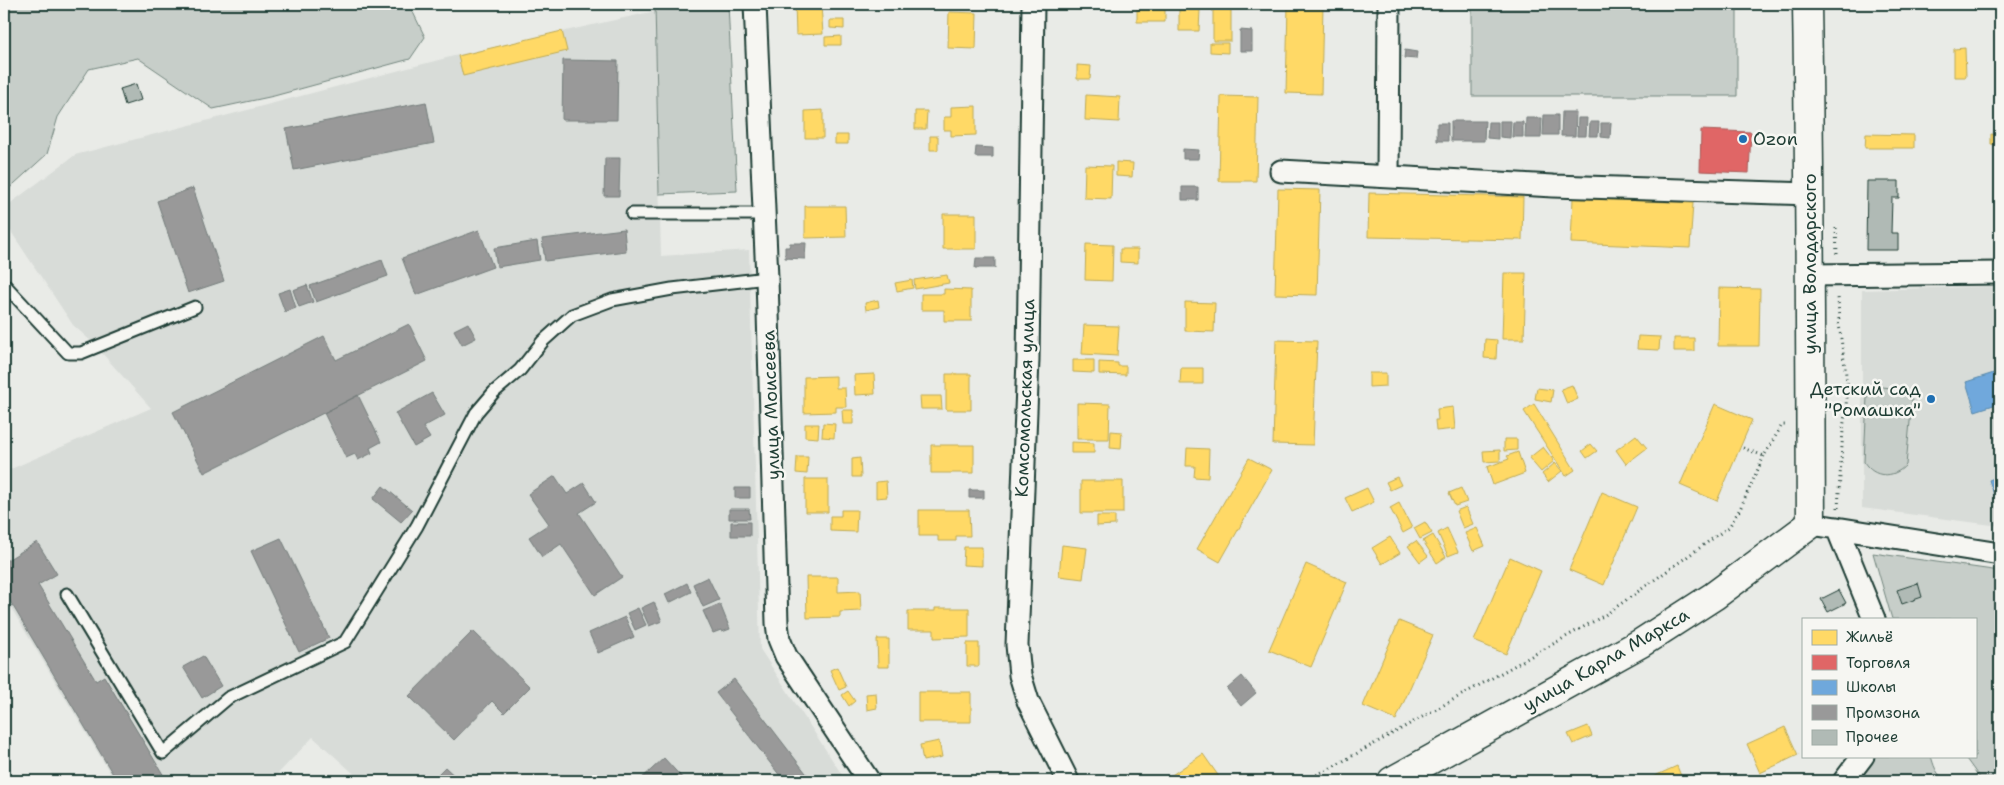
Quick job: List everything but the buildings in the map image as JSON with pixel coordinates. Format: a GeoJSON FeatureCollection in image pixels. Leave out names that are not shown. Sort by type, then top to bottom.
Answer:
{"type":"FeatureCollection","features":[{"type":"Feature","properties":{"kind":"street","name":"улица Моисеева"},"geometry":{"type":"LineString","coordinates":[[755,4],[767,278],[779,639],[786,656],[869,781]]}},
{"type":"Feature","properties":{"kind":"street","name":"Комсомольская улица"},"geometry":{"type":"LineString","coordinates":[[1032,4],[1028,349],[1017,645],[1020,675],[1028,701],[1068,781]]}},
{"type":"Feature","properties":{"kind":"street"},"geometry":{"type":"LineString","coordinates":[[1388,176],[1389,4]]}},
{"type":"Feature","properties":{"kind":"street","name":"улица Володарского"},"geometry":{"type":"LineString","coordinates":[[1808,4],[1811,194],[1809,275],[1824,526]]}},
{"type":"Feature","properties":{"kind":"street"},"geometry":{"type":"LineString","coordinates":[[1281,171],[1553,186],[1811,194]]}},
{"type":"Feature","properties":{"kind":"street"},"geometry":{"type":"LineString","coordinates":[[1809,275],[2000,273]]}},
{"type":"Feature","properties":{"kind":"street"},"geometry":{"type":"LineString","coordinates":[[1824,526],[2000,554]]}},
{"type":"Feature","properties":{"kind":"street"},"geometry":{"type":"LineString","coordinates":[[1824,526],[1873,618]]}},
{"type":"Feature","properties":{"kind":"street","name":"улица Карла Маркса"},"geometry":{"type":"LineString","coordinates":[[1392,781],[1641,643],[1824,526]]}},
{"type":"Feature","properties":{"kind":"street"},"geometry":{"type":"LineString","coordinates":[[1844,781],[1861,758]]}},
{"type":"Feature","properties":{"kind":"lane"},"geometry":{"type":"LineString","coordinates":[[632,214],[764,214]]}},
{"type":"Feature","properties":{"kind":"lane"},"geometry":{"type":"LineString","coordinates":[[67,594],[163,752],[228,698],[345,642],[417,526],[476,413],[494,392],[520,370],[543,341],[572,315],[612,300],[672,289],[767,278]]}},
{"type":"Feature","properties":{"kind":"lane"},"geometry":{"type":"LineString","coordinates":[[4,284],[68,353],[82,353],[195,307]]}},
{"type":"Feature","properties":{"kind":"path"},"geometry":{"type":"LineString","coordinates":[[1303,781],[1338,765],[1613,609],[1728,527],[1740,509],[1764,456]]}},
{"type":"Feature","properties":{"kind":"shaded area"},"geometry":{"type":"Polygon","coordinates":[[[4,4],[409,4],[425,37],[410,59],[274,96],[213,109],[138,58],[89,69],[58,117],[47,154],[4,193],[4,4]]]}},
{"type":"Feature","properties":{"kind":"shaded area"},"geometry":{"type":"Polygon","coordinates":[[[655,4],[728,4],[737,191],[659,194],[655,4]]]}},
{"type":"Feature","properties":{"kind":"shaded area"},"geometry":{"type":"Polygon","coordinates":[[[1472,4],[1737,4],[1737,96],[1472,96],[1472,4]]]}},
{"type":"Feature","properties":{"kind":"shaded area"},"geometry":{"type":"Polygon","coordinates":[[[655,11],[661,256],[749,250],[760,649],[846,781],[362,781],[313,737],[271,781],[115,781],[4,596],[4,472],[151,408],[93,343],[73,325],[4,221],[4,208],[75,155],[454,56],[655,11]]]}},
{"type":"Feature","properties":{"kind":"shaded area","name":"Детский сад \"Ромашка\""},"geometry":{"type":"Polygon","coordinates":[[[2000,286],[2000,526],[1862,508],[1862,290],[2000,286]]]}},
{"type":"Feature","properties":{"kind":"shaded area"},"geometry":{"type":"Polygon","coordinates":[[[1881,387],[1902,391],[1912,400],[1906,465],[1895,473],[1884,475],[1873,471],[1864,462],[1867,397],[1871,390],[1881,387]]]}},
{"type":"Feature","properties":{"kind":"shaded area"},"geometry":{"type":"Polygon","coordinates":[[[1873,553],[2000,571],[2000,781],[1982,781],[1965,758],[1976,758],[1976,618],[1892,618],[1873,553]]]}},
{"type":"Feature","properties":{"kind":"shaded area"},"geometry":{"type":"Polygon","coordinates":[[[1870,758],[1932,758],[1938,773],[1944,778],[1953,781],[1856,781],[1870,758]]]}},
{"type":"Feature","properties":{"kind":"place","name":"Ozon"},"geometry":{"type":"Point","coordinates":[1743,139]}},
{"type":"Feature","properties":{"kind":"place","name":"Детский сад \"Ромашка\""},"geometry":{"type":"Point","coordinates":[1931,399]}}]}
